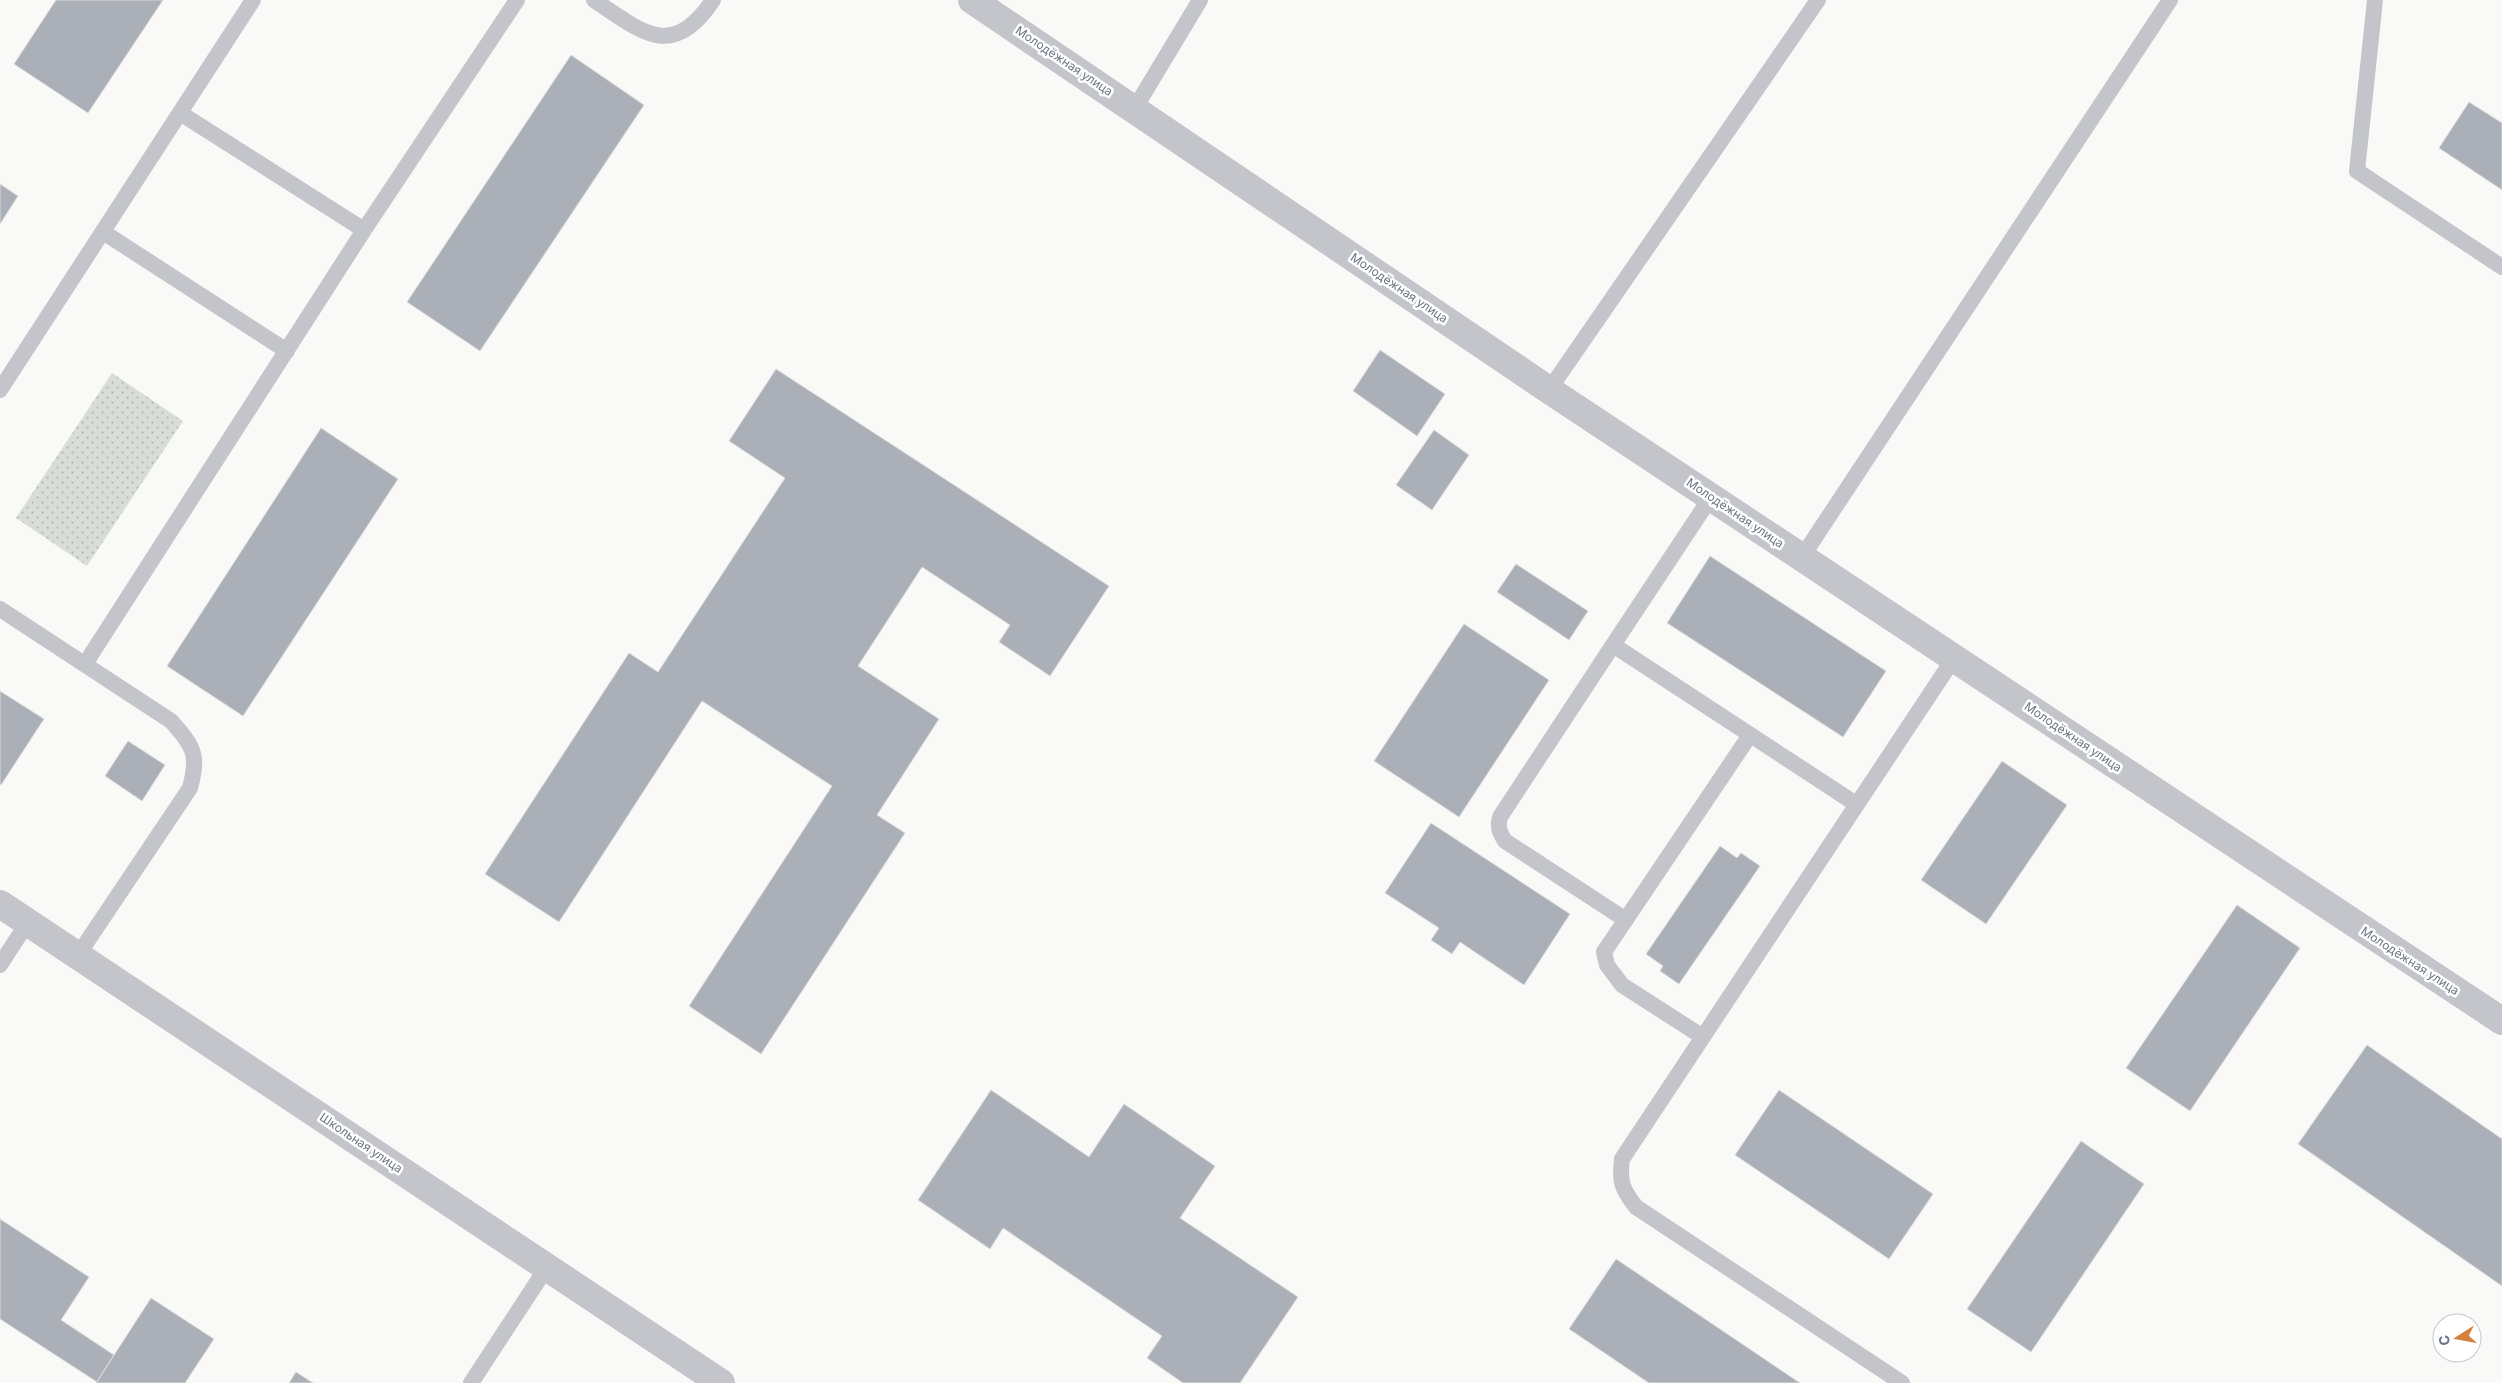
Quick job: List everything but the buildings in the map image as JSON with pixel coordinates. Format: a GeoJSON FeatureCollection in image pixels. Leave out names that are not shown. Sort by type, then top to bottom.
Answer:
{"type":"FeatureCollection","features":[{"type":"Feature","properties":{"kind":"street","name":"Молодёжная улица"},"geometry":{"type":"LineString","coordinates":[[972,0],[1136,108],[1549,390],[2502,1021]]}},
{"type":"Feature","properties":{"kind":"street","name":"Школьная улица"},"geometry":{"type":"LineString","coordinates":[[0,904],[721,1383]]}},
{"type":"Feature","properties":{"kind":"lane"},"geometry":{"type":"LineString","coordinates":[[0,390],[253,0]]}},
{"type":"Feature","properties":{"kind":"lane"},"geometry":{"type":"LineString","coordinates":[[85,664],[364,230],[517,0]]}},
{"type":"Feature","properties":{"kind":"lane"},"geometry":{"type":"LineString","coordinates":[[594,0],[644,33],[663,37],[683,31],[700,19],[713,0]]}},
{"type":"Feature","properties":{"kind":"lane"},"geometry":{"type":"LineString","coordinates":[[1136,108],[1200,0]]}},
{"type":"Feature","properties":{"kind":"lane"},"geometry":{"type":"LineString","coordinates":[[1549,390],[1818,0]]}},
{"type":"Feature","properties":{"kind":"lane"},"geometry":{"type":"LineString","coordinates":[[1802,557],[2170,0]]}},
{"type":"Feature","properties":{"kind":"lane"},"geometry":{"type":"LineString","coordinates":[[2375,0],[2358,171],[2502,267]]}},
{"type":"Feature","properties":{"kind":"lane"},"geometry":{"type":"LineString","coordinates":[[180,114],[364,230]]}},
{"type":"Feature","properties":{"kind":"lane"},"geometry":{"type":"LineString","coordinates":[[103,232],[287,350]]}},
{"type":"Feature","properties":{"kind":"lane"},"geometry":{"type":"LineString","coordinates":[[1626,920],[1505,841],[1498,824],[1500,817],[1710,497]]}},
{"type":"Feature","properties":{"kind":"lane"},"geometry":{"type":"LineString","coordinates":[[0,609],[171,721],[191,743],[196,767],[190,788],[78,955]]}},
{"type":"Feature","properties":{"kind":"lane"},"geometry":{"type":"LineString","coordinates":[[1614,645],[1856,804]]}},
{"type":"Feature","properties":{"kind":"lane"},"geometry":{"type":"LineString","coordinates":[[1902,1383],[1636,1206],[1623,1190],[1620,1174],[1622,1159],[1954,658]]}},
{"type":"Feature","properties":{"kind":"lane"},"geometry":{"type":"LineString","coordinates":[[1703,1037],[1622,984],[1607,965],[1604,952],[1750,734]]}},
{"type":"Feature","properties":{"kind":"lane"},"geometry":{"type":"LineString","coordinates":[[0,966],[28,922]]}},
{"type":"Feature","properties":{"kind":"lane"},"geometry":{"type":"LineString","coordinates":[[471,1383],[547,1267]]}},
{"type":"Feature","properties":{"kind":"shaded area"},"geometry":{"type":"Polygon","coordinates":[[[112,373],[183,421],[87,566],[16,518],[112,373]]]}}]}
